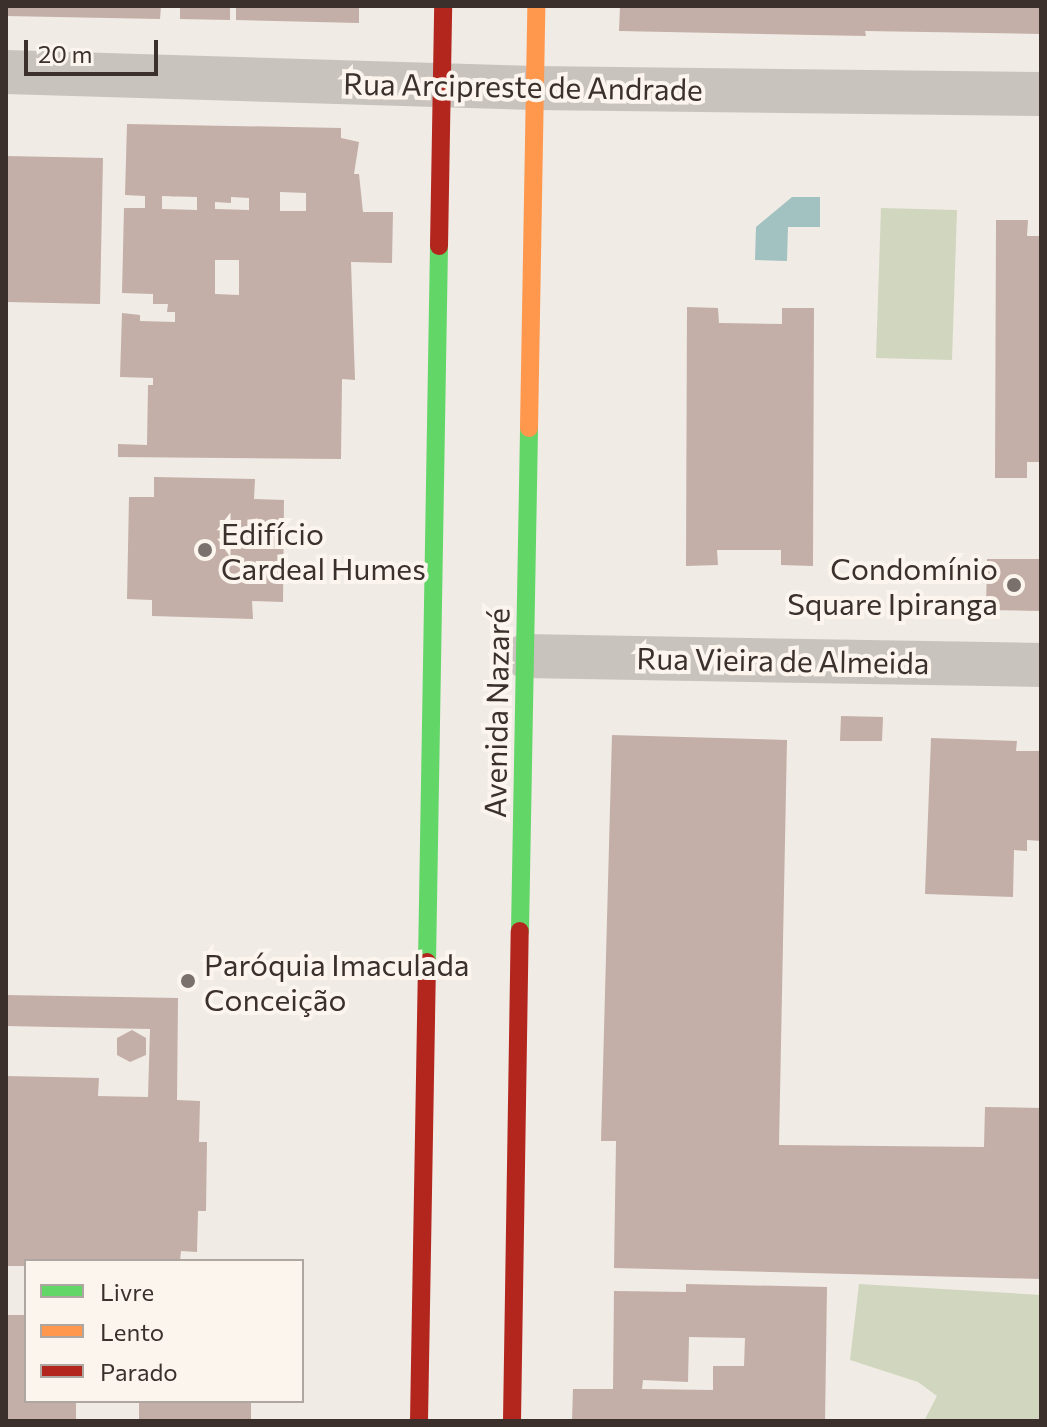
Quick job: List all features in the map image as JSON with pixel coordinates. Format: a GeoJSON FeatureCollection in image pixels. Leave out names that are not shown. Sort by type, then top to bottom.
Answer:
{"type":"FeatureCollection","features":[{"type":"Feature","properties":{"kind":"main road"},"geometry":{"type":"LineString","coordinates":[[419,1421],[443,6]]}},
{"type":"Feature","properties":{"kind":"main road","name":"Avenida Nazaré"},"geometry":{"type":"LineString","coordinates":[[512,1421],[536,6]]}},
{"type":"Feature","properties":{"kind":"street","name":"Rua Arcipreste de Andrade"},"geometry":{"type":"LineString","coordinates":[[6,72],[535,88],[1041,94]]}},
{"type":"Feature","properties":{"kind":"street","name":"Rua Vieira de Almeida"},"geometry":{"type":"LineString","coordinates":[[525,656],[1041,665]]}},
{"type":"Feature","properties":{"kind":"green space"},"geometry":{"type":"Polygon","coordinates":[[[881,208],[957,210],[952,360],[876,358],[881,208]]]}},
{"type":"Feature","properties":{"kind":"green space"},"geometry":{"type":"Polygon","coordinates":[[[859,1284],[1041,1295],[1041,1421],[924,1421],[937,1396],[918,1382],[850,1360],[859,1284]]]}},
{"type":"Feature","properties":{"kind":"water"},"geometry":{"type":"Polygon","coordinates":[[[792,197],[820,197],[820,227],[788,227],[787,261],[755,260],[756,227],[792,197]]]}},
{"type":"Feature","properties":{"kind":"building"},"geometry":{"type":"Polygon","coordinates":[[[6,6],[161,6],[160,19],[6,16],[6,6]]]}},
{"type":"Feature","properties":{"kind":"building"},"geometry":{"type":"Polygon","coordinates":[[[180,6],[230,6],[230,20],[180,19],[180,6]]]}},
{"type":"Feature","properties":{"kind":"building"},"geometry":{"type":"Polygon","coordinates":[[[236,6],[359,6],[359,23],[236,20],[236,6]]]}},
{"type":"Feature","properties":{"kind":"building"},"geometry":{"type":"Polygon","coordinates":[[[620,6],[1041,6],[1041,34],[865,31],[866,36],[619,31],[620,6]]]}},
{"type":"Feature","properties":{"kind":"building"},"geometry":{"type":"Polygon","coordinates":[[[127,124],[341,128],[341,138],[359,142],[354,174],[359,174],[363,212],[393,212],[392,263],[351,262],[355,380],[342,379],[341,459],[118,457],[118,444],[147,445],[148,385],[153,385],[153,378],[120,377],[122,313],[140,315],[140,321],[175,322],[175,312],[167,312],[168,304],[153,304],[153,294],[122,293],[124,208],[145,208],[145,196],[125,195],[127,124]],[[280,192],[280,211],[306,211],[306,193],[280,192]],[[162,196],[162,209],[197,210],[197,197],[162,196]],[[231,197],[231,203],[215,202],[215,209],[249,210],[249,198],[231,197]],[[215,260],[215,294],[239,295],[239,260],[215,260]]]}},
{"type":"Feature","properties":{"kind":"building"},"geometry":{"type":"Polygon","coordinates":[[[6,156],[103,158],[100,304],[6,302],[6,156]]]}},
{"type":"Feature","properties":{"kind":"building"},"geometry":{"type":"Polygon","coordinates":[[[996,220],[1028,220],[1027,236],[1041,236],[1041,462],[1027,462],[1027,478],[995,478],[996,220]]]}},
{"type":"Feature","properties":{"kind":"building"},"geometry":{"type":"Polygon","coordinates":[[[687,307],[718,308],[719,323],[782,324],[782,308],[814,308],[813,566],[781,565],[781,550],[717,550],[718,565],[686,566],[687,307]]]}},
{"type":"Feature","properties":{"kind":"building","name":"Edifício Cardeal Humes"},"geometry":{"type":"Polygon","coordinates":[[[154,477],[255,479],[254,499],[284,500],[283,602],[252,601],[253,619],[152,616],[152,600],[127,599],[129,497],[154,497],[154,477]]]}},
{"type":"Feature","properties":{"kind":"building","name":"Condomínio Square Ipiranga"},"geometry":{"type":"Polygon","coordinates":[[[987,559],[1041,559],[1041,611],[986,610],[987,559]]]}},
{"type":"Feature","properties":{"kind":"building"},"geometry":{"type":"Polygon","coordinates":[[[841,716],[883,717],[882,741],[840,741],[841,716]]]}},
{"type":"Feature","properties":{"kind":"building"},"geometry":{"type":"Polygon","coordinates":[[[612,735],[787,740],[779,1145],[984,1147],[985,1107],[1041,1108],[1041,1279],[614,1268],[616,1141],[601,1141],[612,735]]]}},
{"type":"Feature","properties":{"kind":"building"},"geometry":{"type":"Polygon","coordinates":[[[931,738],[1017,741],[1016,751],[1041,751],[1041,841],[1027,840],[1027,851],[1014,850],[1013,897],[925,894],[931,738]]]}},
{"type":"Feature","properties":{"kind":"building"},"geometry":{"type":"Polygon","coordinates":[[[6,995],[178,998],[177,1100],[200,1101],[199,1142],[207,1142],[206,1211],[198,1211],[197,1252],[181,1251],[180,1259],[24,1259],[24,1266],[6,1266],[6,1076],[99,1078],[98,1096],[148,1097],[150,1029],[6,1026],[6,995]]]}},
{"type":"Feature","properties":{"kind":"building"},"geometry":{"type":"Polygon","coordinates":[[[132,1030],[146,1038],[146,1055],[130,1062],[117,1055],[117,1038],[132,1030]]]}},
{"type":"Feature","properties":{"kind":"building"},"geometry":{"type":"Polygon","coordinates":[[[686,1284],[827,1287],[825,1421],[572,1421],[573,1389],[613,1389],[614,1291],[686,1292],[686,1284]],[[689,1337],[688,1382],[643,1380],[642,1389],[713,1390],[713,1366],[744,1366],[745,1338],[689,1337]]]}},
{"type":"Feature","properties":{"kind":"building"},"geometry":{"type":"Polygon","coordinates":[[[6,1315],[24,1315],[24,1403],[76,1403],[76,1421],[6,1421],[6,1315]]]}},
{"type":"Feature","properties":{"kind":"building"},"geometry":{"type":"Polygon","coordinates":[[[139,1403],[251,1403],[251,1421],[139,1421],[139,1403]]]}},
{"type":"Feature","properties":{"kind":"traffic: fast"},"geometry":{"type":"LineString","coordinates":[[427,962],[439,246]]}},
{"type":"Feature","properties":{"kind":"traffic: fast"},"geometry":{"type":"LineString","coordinates":[[520,931],[529,428]]}},
{"type":"Feature","properties":{"kind":"traffic: slow"},"geometry":{"type":"LineString","coordinates":[[529,428],[536,6]]}},
{"type":"Feature","properties":{"kind":"traffic: jam"},"geometry":{"type":"LineString","coordinates":[[439,246],[443,6]]}},
{"type":"Feature","properties":{"kind":"traffic: jam"},"geometry":{"type":"LineString","coordinates":[[512,1421],[520,931]]}},
{"type":"Feature","properties":{"kind":"traffic: jam"},"geometry":{"type":"LineString","coordinates":[[419,1421],[427,962]]}},
{"type":"Feature","properties":{"kind":"place","name":"Edifício Cardeal Humes"},"geometry":{"type":"Point","coordinates":[205,550]}},
{"type":"Feature","properties":{"kind":"place","name":"Condomínio Square Ipiranga"},"geometry":{"type":"Point","coordinates":[1014,585]}},
{"type":"Feature","properties":{"kind":"place","name":"Paróquia Imaculada Conceição"},"geometry":{"type":"Point","coordinates":[188,981]}}]}
